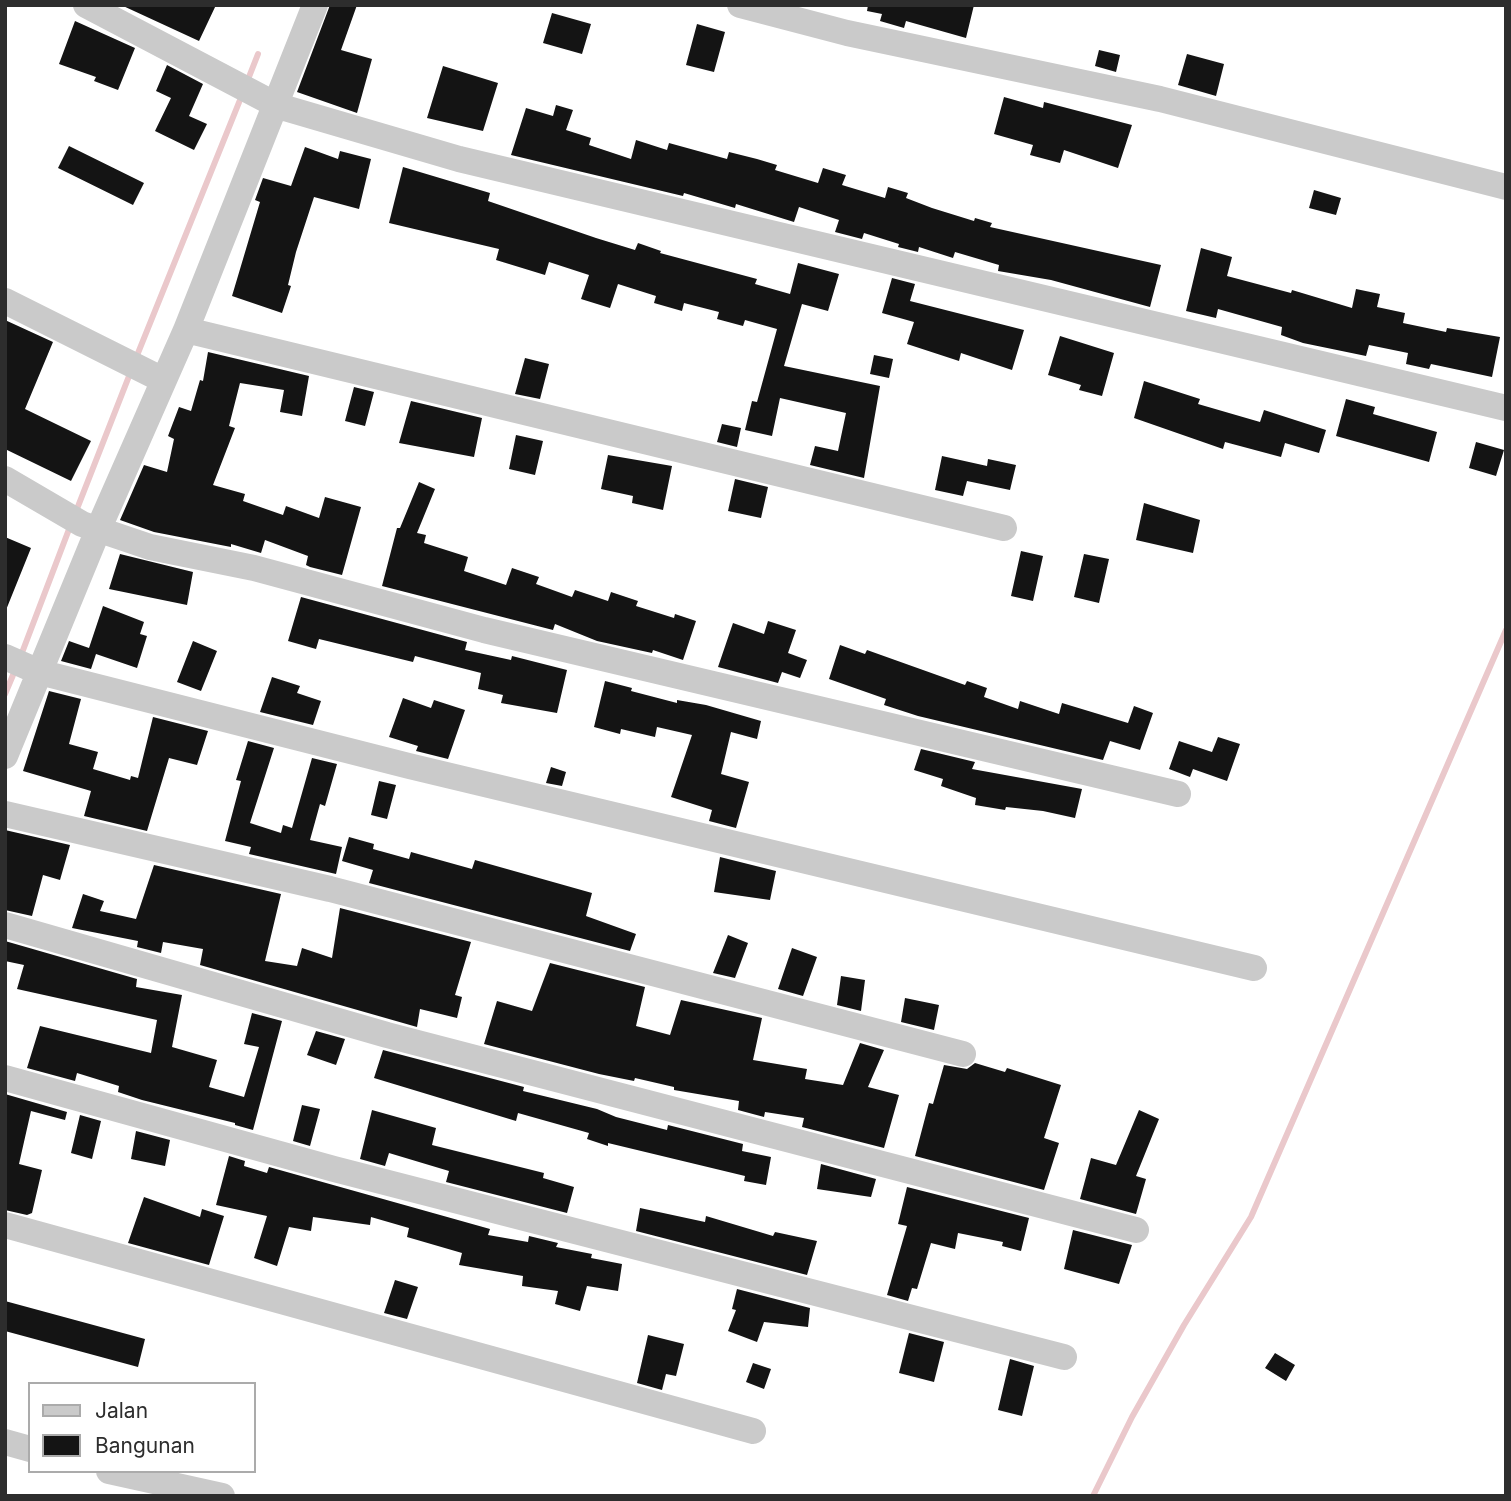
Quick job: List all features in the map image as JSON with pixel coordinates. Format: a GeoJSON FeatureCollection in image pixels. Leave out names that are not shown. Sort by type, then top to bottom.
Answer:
{"type":"FeatureCollection","features":[{"type":"Feature","properties":{"kind":"street"},"geometry":{"type":"LineString","coordinates":[[86,5],[258,95],[486,166],[1506,408]]}},
{"type":"Feature","properties":{"kind":"street"},"geometry":{"type":"LineString","coordinates":[[5,756],[20,665],[82,523],[155,375],[187,330],[258,95],[315,5]]}},
{"type":"Feature","properties":{"kind":"street"},"geometry":{"type":"LineString","coordinates":[[740,5],[847,33],[1160,99],[1506,187]]}},
{"type":"Feature","properties":{"kind":"street"},"geometry":{"type":"LineString","coordinates":[[5,301],[155,375]]}},
{"type":"Feature","properties":{"kind":"street"},"geometry":{"type":"LineString","coordinates":[[187,330],[1004,528]]}},
{"type":"Feature","properties":{"kind":"street"},"geometry":{"type":"LineString","coordinates":[[5,480],[82,523],[150,547],[254,568],[484,630],[1178,794]]}},
{"type":"Feature","properties":{"kind":"street"},"geometry":{"type":"LineString","coordinates":[[20,665],[423,769],[1254,968]]}},
{"type":"Feature","properties":{"kind":"street"},"geometry":{"type":"LineString","coordinates":[[5,814],[330,889],[963,1054]]}},
{"type":"Feature","properties":{"kind":"street"},"geometry":{"type":"LineString","coordinates":[[5,925],[387,1035],[1136,1230]]}},
{"type":"Feature","properties":{"kind":"street"},"geometry":{"type":"LineString","coordinates":[[5,1078],[334,1169],[1064,1357]]}},
{"type":"Feature","properties":{"kind":"street"},"geometry":{"type":"LineString","coordinates":[[5,1225],[753,1431]]}},
{"type":"Feature","properties":{"kind":"street"},"geometry":{"type":"LineString","coordinates":[[5,1442],[28,1448]]}},
{"type":"Feature","properties":{"kind":"street"},"geometry":{"type":"LineString","coordinates":[[118,1473],[222,1496]]}},
{"type":"Feature","properties":{"kind":"building"},"geometry":{"type":"Polygon","coordinates":[[[121,5],[216,5],[199,41],[121,5]]]}},
{"type":"Feature","properties":{"kind":"building"},"geometry":{"type":"Polygon","coordinates":[[[330,5],[357,5],[341,50],[372,59],[357,113],[297,92],[330,5]]]}},
{"type":"Feature","properties":{"kind":"building"},"geometry":{"type":"Polygon","coordinates":[[[868,5],[974,5],[966,38],[906,21],[904,28],[880,21],[882,14],[867,11],[868,5]]]}},
{"type":"Feature","properties":{"kind":"building"},"geometry":{"type":"Polygon","coordinates":[[[552,13],[591,24],[582,54],[543,43],[552,13]]]}},
{"type":"Feature","properties":{"kind":"building"},"geometry":{"type":"Polygon","coordinates":[[[75,21],[135,48],[118,90],[94,81],[96,77],[59,64],[75,21]]]}},
{"type":"Feature","properties":{"kind":"building"},"geometry":{"type":"Polygon","coordinates":[[[697,24],[725,32],[714,72],[686,65],[697,24]]]}},
{"type":"Feature","properties":{"kind":"building"},"geometry":{"type":"Polygon","coordinates":[[[1099,50],[1120,55],[1116,72],[1095,66],[1099,50]]]}},
{"type":"Feature","properties":{"kind":"building"},"geometry":{"type":"Polygon","coordinates":[[[1187,54],[1224,64],[1216,96],[1178,85],[1187,54]]]}},
{"type":"Feature","properties":{"kind":"building"},"geometry":{"type":"Polygon","coordinates":[[[167,65],[203,84],[189,116],[207,124],[194,150],[155,131],[171,98],[156,91],[167,65]]]}},
{"type":"Feature","properties":{"kind":"building"},"geometry":{"type":"Polygon","coordinates":[[[443,66],[498,83],[483,131],[427,118],[443,66]]]}},
{"type":"Feature","properties":{"kind":"building"},"geometry":{"type":"Polygon","coordinates":[[[1004,97],[1043,108],[1044,102],[1132,125],[1118,168],[1064,150],[1060,163],[1030,155],[1033,145],[994,134],[1004,97]]]}},
{"type":"Feature","properties":{"kind":"building"},"geometry":{"type":"Polygon","coordinates":[[[556,105],[573,110],[566,130],[591,138],[589,145],[631,159],[636,140],[667,150],[669,143],[727,159],[729,152],[777,165],[775,170],[818,183],[823,168],[846,175],[842,185],[885,198],[888,187],[908,193],[906,198],[932,208],[974,221],[975,218],[992,223],[990,227],[1161,265],[1150,307],[1051,280],[998,271],[999,265],[955,252],[953,258],[919,247],[918,252],[898,247],[899,244],[864,233],[862,239],[835,232],[839,220],[799,207],[794,222],[736,204],[735,208],[684,193],[683,196],[511,155],[526,108],[553,116],[556,105]]]}},
{"type":"Feature","properties":{"kind":"building"},"geometry":{"type":"Polygon","coordinates":[[[69,146],[144,183],[133,205],[58,168],[69,146]]]}},
{"type":"Feature","properties":{"kind":"building"},"geometry":{"type":"Polygon","coordinates":[[[305,147],[338,159],[340,151],[371,159],[359,209],[314,197],[296,252],[288,285],[291,286],[282,313],[232,296],[260,202],[255,200],[263,178],[291,186],[305,147]]]}},
{"type":"Feature","properties":{"kind":"building"},"geometry":{"type":"Polygon","coordinates":[[[403,167],[490,193],[488,201],[596,238],[635,250],[638,243],[661,251],[660,253],[757,279],[755,284],[790,294],[798,263],[839,274],[828,311],[802,304],[784,366],[880,386],[864,478],[810,465],[815,446],[838,451],[846,413],[780,398],[772,436],[745,430],[752,401],[757,402],[777,329],[745,320],[743,326],[717,319],[719,312],[684,303],[682,311],[654,303],[656,296],[618,284],[610,308],[581,299],[589,275],[549,262],[545,275],[496,260],[499,249],[389,223],[403,167]]]}},
{"type":"Feature","properties":{"kind":"building"},"geometry":{"type":"Polygon","coordinates":[[[1314,190],[1341,198],[1336,215],[1309,208],[1314,190]]]}},
{"type":"Feature","properties":{"kind":"building"},"geometry":{"type":"Polygon","coordinates":[[[1201,248],[1232,257],[1227,276],[1291,293],[1292,290],[1352,308],[1356,289],[1380,294],[1377,307],[1405,313],[1403,323],[1446,332],[1447,328],[1500,337],[1492,377],[1431,364],[1429,369],[1406,364],[1408,353],[1369,345],[1366,356],[1303,343],[1281,335],[1282,327],[1218,309],[1216,318],[1186,311],[1201,248]]]}},
{"type":"Feature","properties":{"kind":"building"},"geometry":{"type":"Polygon","coordinates":[[[892,278],[915,284],[910,301],[1024,330],[1012,370],[961,353],[959,361],[907,344],[914,322],[882,313],[892,278]]]}},
{"type":"Feature","properties":{"kind":"building"},"geometry":{"type":"Polygon","coordinates":[[[5,320],[53,342],[25,409],[91,441],[71,481],[5,449],[5,320]]]}},
{"type":"Feature","properties":{"kind":"building"},"geometry":{"type":"Polygon","coordinates":[[[1060,336],[1114,353],[1102,396],[1079,390],[1081,385],[1048,375],[1060,336]]]}},
{"type":"Feature","properties":{"kind":"building"},"geometry":{"type":"Polygon","coordinates":[[[208,352],[309,376],[302,416],[280,412],[284,390],[240,383],[229,426],[235,428],[213,485],[245,494],[243,501],[283,515],[286,506],[319,518],[325,497],[361,507],[342,575],[310,567],[306,565],[308,556],[265,540],[261,553],[231,544],[231,547],[154,532],[120,520],[144,465],[167,472],[174,439],[168,436],[179,407],[191,411],[200,380],[203,381],[208,352]]]}},
{"type":"Feature","properties":{"kind":"building"},"geometry":{"type":"Polygon","coordinates":[[[874,355],[893,359],[889,378],[870,374],[874,355]]]}},
{"type":"Feature","properties":{"kind":"building"},"geometry":{"type":"Polygon","coordinates":[[[525,358],[549,364],[540,399],[515,394],[525,358]]]}},
{"type":"Feature","properties":{"kind":"building"},"geometry":{"type":"Polygon","coordinates":[[[1144,381],[1200,399],[1198,404],[1260,422],[1264,410],[1326,430],[1319,453],[1285,443],[1281,457],[1225,442],[1223,449],[1134,418],[1144,381]]]}},
{"type":"Feature","properties":{"kind":"building"},"geometry":{"type":"Polygon","coordinates":[[[354,387],[374,392],[365,426],[345,421],[354,387]]]}},
{"type":"Feature","properties":{"kind":"building"},"geometry":{"type":"Polygon","coordinates":[[[1346,399],[1375,407],[1373,414],[1437,432],[1429,462],[1336,436],[1346,399]]]}},
{"type":"Feature","properties":{"kind":"building"},"geometry":{"type":"Polygon","coordinates":[[[411,401],[482,418],[474,457],[399,443],[411,401]]]}},
{"type":"Feature","properties":{"kind":"building"},"geometry":{"type":"Polygon","coordinates":[[[722,424],[741,428],[737,447],[717,442],[722,424]]]}},
{"type":"Feature","properties":{"kind":"building"},"geometry":{"type":"Polygon","coordinates":[[[516,435],[543,441],[535,475],[509,469],[516,435]]]}},
{"type":"Feature","properties":{"kind":"building"},"geometry":{"type":"Polygon","coordinates":[[[1476,442],[1504,450],[1496,476],[1469,468],[1476,442]]]}},
{"type":"Feature","properties":{"kind":"building"},"geometry":{"type":"Polygon","coordinates":[[[608,455],[672,466],[663,510],[632,503],[633,496],[601,489],[608,455]]]}},
{"type":"Feature","properties":{"kind":"building"},"geometry":{"type":"Polygon","coordinates":[[[942,456],[987,466],[988,459],[1016,465],[1010,490],[967,481],[963,496],[935,490],[942,456]]]}},
{"type":"Feature","properties":{"kind":"building"},"geometry":{"type":"Polygon","coordinates":[[[735,479],[768,487],[761,518],[728,511],[735,479]]]}},
{"type":"Feature","properties":{"kind":"building"},"geometry":{"type":"Polygon","coordinates":[[[419,482],[435,489],[417,533],[426,535],[424,543],[468,557],[464,571],[506,585],[512,568],[539,577],[536,584],[572,597],[575,590],[608,601],[611,592],[638,601],[636,606],[674,618],[675,614],[696,621],[683,660],[653,650],[652,653],[597,641],[555,624],[553,630],[382,586],[397,528],[400,528],[419,482]]]}},
{"type":"Feature","properties":{"kind":"building"},"geometry":{"type":"Polygon","coordinates":[[[1144,503],[1200,520],[1193,553],[1136,540],[1144,503]]]}},
{"type":"Feature","properties":{"kind":"building"},"geometry":{"type":"Polygon","coordinates":[[[5,537],[31,548],[6,610],[5,610],[5,537]]]}},
{"type":"Feature","properties":{"kind":"building"},"geometry":{"type":"Polygon","coordinates":[[[1021,551],[1043,556],[1033,601],[1011,596],[1021,551]]]}},
{"type":"Feature","properties":{"kind":"building"},"geometry":{"type":"Polygon","coordinates":[[[120,554],[193,572],[187,605],[109,589],[120,554]]]}},
{"type":"Feature","properties":{"kind":"building"},"geometry":{"type":"Polygon","coordinates":[[[1084,554],[1109,559],[1099,603],[1074,597],[1084,554]]]}},
{"type":"Feature","properties":{"kind":"building"},"geometry":{"type":"Polygon","coordinates":[[[301,597],[467,642],[465,650],[511,660],[512,656],[567,670],[557,713],[501,703],[503,695],[478,689],[481,673],[415,656],[413,662],[319,639],[316,649],[288,641],[301,597]]]}},
{"type":"Feature","properties":{"kind":"building"},"geometry":{"type":"Polygon","coordinates":[[[103,606],[144,622],[140,634],[147,636],[137,668],[96,654],[91,669],[61,661],[69,641],[89,648],[103,606]]]}},
{"type":"Feature","properties":{"kind":"building"},"geometry":{"type":"Polygon","coordinates":[[[768,621],[796,630],[788,653],[807,660],[800,678],[782,672],[778,683],[718,667],[733,623],[764,634],[768,621]]]}},
{"type":"Feature","properties":{"kind":"building"},"geometry":{"type":"Polygon","coordinates":[[[193,641],[217,651],[201,691],[177,682],[193,641]]]}},
{"type":"Feature","properties":{"kind":"building"},"geometry":{"type":"Polygon","coordinates":[[[840,645],[865,654],[867,650],[965,685],[967,681],[987,688],[984,697],[1018,709],[1020,701],[1059,714],[1062,703],[1128,723],[1134,706],[1153,713],[1140,750],[1110,741],[1103,760],[918,716],[884,705],[886,699],[829,679],[840,645]]]}},
{"type":"Feature","properties":{"kind":"building"},"geometry":{"type":"Polygon","coordinates":[[[272,677],[300,686],[297,693],[321,701],[313,725],[260,712],[272,677]]]}},
{"type":"Feature","properties":{"kind":"building"},"geometry":{"type":"Polygon","coordinates":[[[605,681],[677,703],[677,700],[706,705],[761,721],[757,739],[731,732],[721,774],[749,782],[736,828],[709,821],[712,810],[671,797],[692,735],[657,727],[655,737],[621,729],[620,734],[594,727],[605,681]]]}},
{"type":"Feature","properties":{"kind":"building"},"geometry":{"type":"Polygon","coordinates":[[[49,691],[81,699],[69,744],[98,752],[93,769],[130,780],[131,776],[138,778],[153,717],[208,731],[197,765],[169,758],[147,831],[84,816],[91,791],[23,771],[49,691]]]}},
{"type":"Feature","properties":{"kind":"building"},"geometry":{"type":"Polygon","coordinates":[[[403,698],[431,708],[434,700],[465,710],[448,759],[416,751],[418,746],[389,737],[403,698]]]}},
{"type":"Feature","properties":{"kind":"building"},"geometry":{"type":"Polygon","coordinates":[[[1218,737],[1240,744],[1227,781],[1193,769],[1190,777],[1169,769],[1179,741],[1212,752],[1218,737]]]}},
{"type":"Feature","properties":{"kind":"building"},"geometry":{"type":"Polygon","coordinates":[[[248,741],[274,748],[250,823],[281,833],[283,825],[292,828],[312,758],[337,764],[325,806],[320,804],[310,840],[342,847],[336,874],[249,854],[251,847],[225,841],[241,781],[236,780],[248,741]]]}},
{"type":"Feature","properties":{"kind":"building"},"geometry":{"type":"Polygon","coordinates":[[[921,749],[975,762],[972,769],[1082,789],[1075,818],[1043,811],[1006,807],[1005,810],[975,805],[976,798],[941,786],[943,779],[914,770],[921,749]]]}},
{"type":"Feature","properties":{"kind":"building"},"geometry":{"type":"Polygon","coordinates":[[[551,767],[566,772],[562,786],[546,783],[551,767]]]}},
{"type":"Feature","properties":{"kind":"building"},"geometry":{"type":"Polygon","coordinates":[[[379,781],[396,785],[387,819],[371,815],[379,781]]]}},
{"type":"Feature","properties":{"kind":"building"},"geometry":{"type":"Polygon","coordinates":[[[5,830],[70,845],[60,880],[43,875],[32,916],[5,910],[5,830]]]}},
{"type":"Feature","properties":{"kind":"building"},"geometry":{"type":"Polygon","coordinates":[[[349,837],[374,844],[373,849],[409,859],[411,852],[472,869],[475,860],[592,893],[586,916],[636,934],[630,951],[369,883],[373,870],[342,861],[349,837]]]}},
{"type":"Feature","properties":{"kind":"building"},"geometry":{"type":"Polygon","coordinates":[[[720,857],[776,871],[770,900],[714,892],[720,857]]]}},
{"type":"Feature","properties":{"kind":"building"},"geometry":{"type":"Polygon","coordinates":[[[154,865],[281,894],[265,961],[297,966],[302,948],[332,958],[340,908],[471,942],[455,995],[462,997],[457,1018],[420,1009],[417,1027],[200,965],[203,949],[163,942],[161,953],[137,947],[138,941],[72,928],[83,894],[104,901],[100,911],[136,919],[154,865]]]}},
{"type":"Feature","properties":{"kind":"building"},"geometry":{"type":"Polygon","coordinates":[[[728,935],[748,943],[735,978],[713,973],[728,935]]]}},
{"type":"Feature","properties":{"kind":"building"},"geometry":{"type":"Polygon","coordinates":[[[5,941],[137,979],[136,987],[182,995],[172,1047],[217,1060],[209,1087],[244,1097],[259,1047],[244,1044],[252,1013],[282,1021],[253,1130],[142,1100],[118,1092],[119,1086],[77,1073],[75,1081],[27,1068],[40,1026],[151,1053],[157,1020],[17,989],[24,965],[5,961],[5,941]]]}},
{"type":"Feature","properties":{"kind":"building"},"geometry":{"type":"Polygon","coordinates":[[[792,948],[817,957],[803,996],[778,989],[792,948]]]}},
{"type":"Feature","properties":{"kind":"building"},"geometry":{"type":"Polygon","coordinates":[[[550,963],[645,987],[636,1026],[670,1035],[681,1000],[762,1018],[753,1060],[807,1069],[805,1079],[843,1085],[860,1043],[884,1050],[868,1087],[899,1095],[884,1148],[802,1127],[804,1118],[765,1112],[764,1117],[738,1110],[739,1101],[674,1090],[674,1087],[635,1078],[634,1081],[599,1074],[484,1044],[497,1001],[532,1011],[550,963]]]}},
{"type":"Feature","properties":{"kind":"building"},"geometry":{"type":"Polygon","coordinates":[[[841,976],[865,980],[861,1011],[837,1005],[841,976]]]}},
{"type":"Feature","properties":{"kind":"building"},"geometry":{"type":"Polygon","coordinates":[[[905,998],[939,1005],[934,1030],[901,1022],[905,998]]]}},
{"type":"Feature","properties":{"kind":"building"},"geometry":{"type":"Polygon","coordinates":[[[316,1031],[345,1039],[336,1065],[307,1055],[316,1031]]]}},
{"type":"Feature","properties":{"kind":"building"},"geometry":{"type":"Polygon","coordinates":[[[383,1050],[524,1087],[523,1091],[597,1109],[616,1117],[667,1130],[668,1125],[743,1144],[742,1151],[771,1157],[766,1185],[744,1181],[745,1176],[608,1143],[608,1146],[587,1139],[589,1133],[518,1113],[516,1121],[374,1078],[383,1050]]]}},
{"type":"Feature","properties":{"kind":"building"},"geometry":{"type":"Polygon","coordinates":[[[975,1063],[1005,1072],[1007,1068],[1061,1085],[1044,1138],[1059,1143],[1044,1190],[915,1156],[929,1103],[933,1104],[944,1065],[967,1069],[975,1063]]]}},
{"type":"Feature","properties":{"kind":"building"},"geometry":{"type":"Polygon","coordinates":[[[5,1094],[67,1112],[65,1120],[31,1111],[19,1164],[42,1170],[32,1213],[27,1215],[5,1210],[5,1094]]]}},
{"type":"Feature","properties":{"kind":"building"},"geometry":{"type":"Polygon","coordinates":[[[302,1105],[320,1109],[310,1146],[293,1141],[302,1105]]]}},
{"type":"Feature","properties":{"kind":"building"},"geometry":{"type":"Polygon","coordinates":[[[372,1110],[436,1128],[432,1145],[544,1173],[543,1178],[574,1187],[567,1213],[446,1182],[449,1171],[389,1153],[385,1166],[360,1159],[372,1110]]]}},
{"type":"Feature","properties":{"kind":"building"},"geometry":{"type":"Polygon","coordinates":[[[1139,1110],[1159,1119],[1136,1176],[1146,1179],[1136,1214],[1080,1199],[1091,1158],[1116,1165],[1139,1110]]]}},
{"type":"Feature","properties":{"kind":"building"},"geometry":{"type":"Polygon","coordinates":[[[80,1115],[101,1121],[92,1159],[71,1153],[80,1115]]]}},
{"type":"Feature","properties":{"kind":"building"},"geometry":{"type":"Polygon","coordinates":[[[136,1131],[170,1140],[165,1166],[131,1159],[136,1131]]]}},
{"type":"Feature","properties":{"kind":"building"},"geometry":{"type":"Polygon","coordinates":[[[229,1156],[245,1161],[244,1166],[267,1173],[269,1167],[490,1229],[488,1235],[528,1242],[529,1236],[558,1243],[556,1247],[592,1254],[591,1258],[622,1264],[618,1291],[587,1286],[580,1311],[555,1304],[558,1291],[522,1286],[523,1276],[459,1265],[462,1253],[407,1237],[409,1228],[371,1217],[370,1225],[313,1217],[311,1231],[289,1227],[277,1266],[254,1258],[267,1216],[216,1205],[229,1156]]]}},
{"type":"Feature","properties":{"kind":"building"},"geometry":{"type":"Polygon","coordinates":[[[821,1164],[876,1179],[871,1197],[817,1189],[821,1164]]]}},
{"type":"Feature","properties":{"kind":"building"},"geometry":{"type":"Polygon","coordinates":[[[907,1187],[1029,1218],[1021,1251],[1002,1246],[1003,1242],[958,1233],[955,1249],[931,1243],[917,1289],[912,1288],[908,1301],[887,1295],[907,1226],[898,1224],[907,1187]]]}},
{"type":"Feature","properties":{"kind":"building"},"geometry":{"type":"Polygon","coordinates":[[[144,1197],[200,1217],[202,1209],[224,1216],[209,1265],[128,1243],[144,1197]]]}},
{"type":"Feature","properties":{"kind":"building"},"geometry":{"type":"Polygon","coordinates":[[[640,1208],[705,1222],[706,1216],[773,1236],[775,1232],[817,1241],[807,1275],[636,1231],[640,1208]]]}},
{"type":"Feature","properties":{"kind":"building"},"geometry":{"type":"Polygon","coordinates":[[[1073,1230],[1132,1245],[1119,1284],[1064,1269],[1073,1230]]]}},
{"type":"Feature","properties":{"kind":"building"},"geometry":{"type":"Polygon","coordinates":[[[395,1280],[418,1287],[407,1319],[384,1313],[395,1280]]]}},
{"type":"Feature","properties":{"kind":"building"},"geometry":{"type":"Polygon","coordinates":[[[737,1289],[810,1308],[808,1327],[764,1322],[757,1342],[728,1331],[736,1310],[732,1309],[737,1289]]]}},
{"type":"Feature","properties":{"kind":"building"},"geometry":{"type":"Polygon","coordinates":[[[5,1301],[145,1339],[138,1367],[5,1331],[5,1301]]]}},
{"type":"Feature","properties":{"kind":"building"},"geometry":{"type":"Polygon","coordinates":[[[909,1333],[944,1342],[934,1382],[899,1373],[909,1333]]]}},
{"type":"Feature","properties":{"kind":"building"},"geometry":{"type":"Polygon","coordinates":[[[648,1335],[684,1344],[676,1376],[666,1374],[662,1390],[637,1383],[648,1335]]]}},
{"type":"Feature","properties":{"kind":"building"},"geometry":{"type":"Polygon","coordinates":[[[1275,1353],[1295,1365],[1286,1381],[1265,1368],[1275,1353]]]}},
{"type":"Feature","properties":{"kind":"building"},"geometry":{"type":"Polygon","coordinates":[[[1010,1359],[1034,1366],[1022,1416],[998,1410],[1010,1359]]]}},
{"type":"Feature","properties":{"kind":"building"},"geometry":{"type":"Polygon","coordinates":[[[753,1363],[771,1369],[764,1389],[746,1382],[753,1363]]]}},
{"type":"Feature","properties":{"kind":"waterway"},"geometry":{"type":"LineString","coordinates":[[247,82],[258,54]]}},
{"type":"Feature","properties":{"kind":"waterway"},"geometry":{"type":"LineString","coordinates":[[136,358],[242,95]]}},
{"type":"Feature","properties":{"kind":"waterway"},"geometry":{"type":"LineString","coordinates":[[75,514],[131,371]]}},
{"type":"Feature","properties":{"kind":"waterway"},"geometry":{"type":"LineString","coordinates":[[20,658],[71,524]]}},
{"type":"Feature","properties":{"kind":"waterway"},"geometry":{"type":"LineString","coordinates":[[1093,1496],[1132,1417],[1184,1325],[1251,1217],[1506,630]]}},
{"type":"Feature","properties":{"kind":"waterway"},"geometry":{"type":"LineString","coordinates":[[5,694],[16,668]]}}]}
